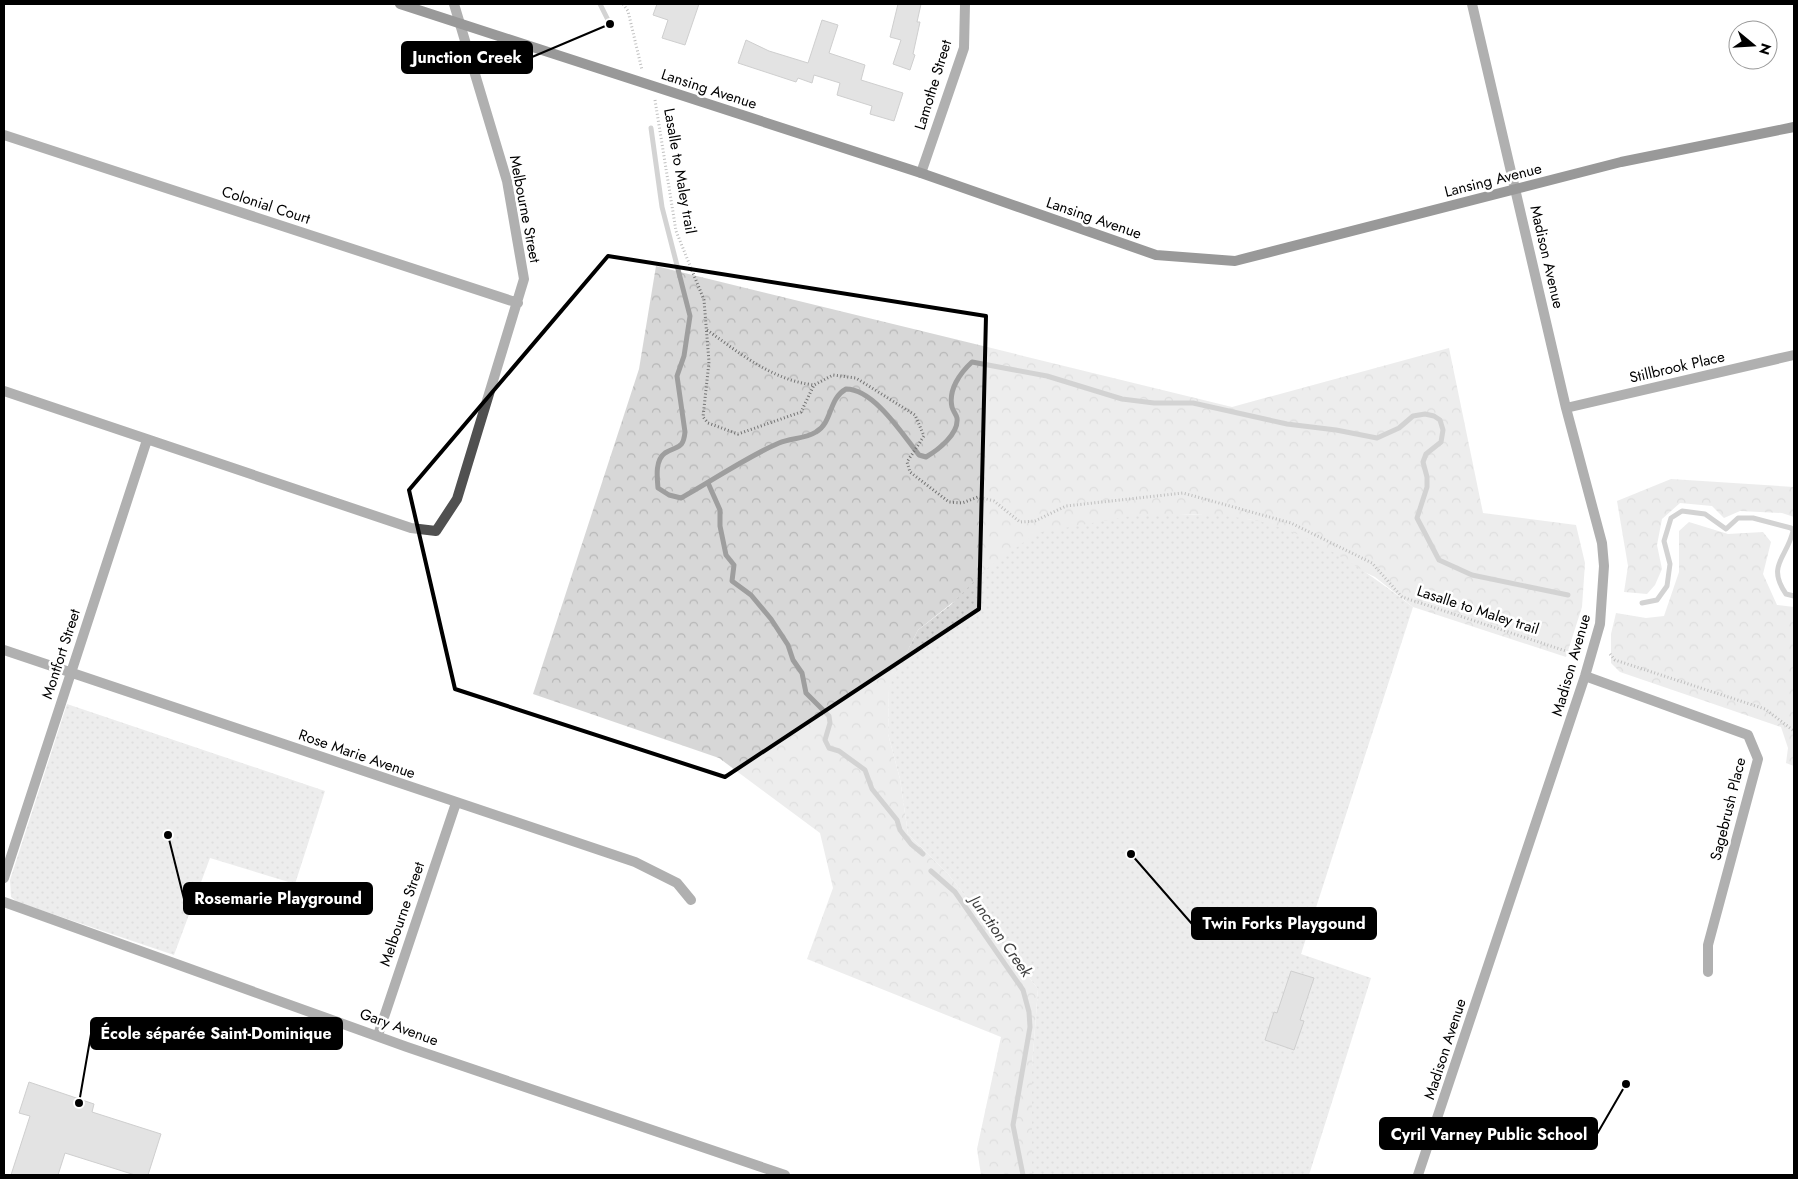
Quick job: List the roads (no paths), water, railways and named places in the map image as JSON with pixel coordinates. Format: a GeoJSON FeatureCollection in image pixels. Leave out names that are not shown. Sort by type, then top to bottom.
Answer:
{"type":"FeatureCollection","features":[{"type":"Feature","properties":{"kind":"street","name":"Lansing Avenue"},"geometry":{"type":"LineString","coordinates":[[400,4],[921,173],[1156,255],[1235,261],[1620,162],[1794,127]]}},
{"type":"Feature","properties":{"kind":"street","name":"Melbourne Street"},"geometry":{"type":"LineString","coordinates":[[147,440],[411,528],[436,531],[457,500],[524,279],[507,181],[454,4]]}},
{"type":"Feature","properties":{"kind":"street","name":"Lamothe Street"},"geometry":{"type":"LineString","coordinates":[[921,173],[964,48],[965,4]]}},
{"type":"Feature","properties":{"kind":"street","name":"Madison Avenue"},"geometry":{"type":"LineString","coordinates":[[1418,1175],[1585,676],[1600,624],[1604,566],[1602,542],[1566,408],[1472,4]]}},
{"type":"Feature","properties":{"kind":"street","name":"Colonial Court"},"geometry":{"type":"LineString","coordinates":[[4,135],[518,303]]}},
{"type":"Feature","properties":{"kind":"street","name":"Stillbrook Place"},"geometry":{"type":"LineString","coordinates":[[1566,408],[1794,355]]}},
{"type":"Feature","properties":{"kind":"street"},"geometry":{"type":"LineString","coordinates":[[4,390],[147,440]]}},
{"type":"Feature","properties":{"kind":"street","name":"Montfort Street"},"geometry":{"type":"LineString","coordinates":[[4,878],[147,440]]}},
{"type":"Feature","properties":{"kind":"street","name":"Rose Marie Avenue"},"geometry":{"type":"LineString","coordinates":[[4,650],[635,862],[677,883],[691,900]]}},
{"type":"Feature","properties":{"kind":"street","name":"Sagebrush Place"},"geometry":{"type":"LineString","coordinates":[[1585,676],[1748,735],[1755,751],[1758,759],[1708,945],[1708,972]]}},
{"type":"Feature","properties":{"kind":"street","name":"Melbourne Street"},"geometry":{"type":"LineString","coordinates":[[378,1035],[456,803]]}},
{"type":"Feature","properties":{"kind":"street","name":"Gary Avenue"},"geometry":{"type":"LineString","coordinates":[[4,902],[378,1035],[407,1048],[785,1175]]}},
{"type":"Feature","properties":{"kind":"waterway","name":"Junction Creek"},"geometry":{"type":"LineString","coordinates":[[600,4],[610,24]]}},
{"type":"Feature","properties":{"kind":"waterway"},"geometry":{"type":"LineString","coordinates":[[651,128],[662,207],[690,316],[684,356],[677,376],[685,432],[684,438],[679,446],[662,456],[657,469],[658,488],[669,495],[681,498],[767,448],[816,432],[825,422],[840,393],[846,389],[857,391],[867,396],[887,414],[919,455],[926,457],[942,446],[955,430],[957,418],[951,401],[953,388],[963,371],[972,362],[1047,376],[1122,399],[1154,403],[1193,403],[1287,424],[1336,430],[1377,438],[1399,428],[1413,416],[1425,414],[1434,416],[1440,420],[1443,430],[1441,442],[1426,454],[1423,462],[1427,477],[1427,487],[1417,518],[1439,560],[1472,575],[1568,595]]}},
{"type":"Feature","properties":{"kind":"waterway","name":"Junction Creek"},"geometry":{"type":"LineString","coordinates":[[708,483],[720,510],[720,526],[726,555],[734,565],[732,581],[751,595],[771,619],[788,645],[793,660],[802,673],[806,693],[829,716],[830,723],[825,740],[829,748],[839,751],[865,770],[872,789],[897,820],[900,830],[911,844],[923,854]]}},
{"type":"Feature","properties":{"kind":"waterway"},"geometry":{"type":"LineString","coordinates":[[1642,603],[1657,600],[1667,586],[1670,564],[1664,541],[1671,518],[1682,511],[1705,514],[1726,529],[1738,518],[1753,518],[1791,528],[1793,531],[1780,562],[1778,576],[1786,594],[1794,596]]}},
{"type":"Feature","properties":{"kind":"waterway","name":"Junction Creek"},"geometry":{"type":"LineString","coordinates":[[931,871],[955,892],[1023,990],[1029,1012],[1030,1027],[1013,1125],[1023,1175]]}},
{"type":"Feature","properties":{"kind":"place","name":"Junction Creek"},"geometry":{"type":"Point","coordinates":[610,24]}},
{"type":"Feature","properties":{"kind":"place","name":"Rosemarie Playground"},"geometry":{"type":"Point","coordinates":[168,835]}},
{"type":"Feature","properties":{"kind":"place","name":"Twin Forks Playgound"},"geometry":{"type":"Point","coordinates":[1131,854]}},
{"type":"Feature","properties":{"kind":"place","name":"Cyril Varney Public School"},"geometry":{"type":"Point","coordinates":[1626,1084]}},
{"type":"Feature","properties":{"kind":"place","name":"École séparée Saint-Dominique"},"geometry":{"type":"Point","coordinates":[79,1103]}}]}
